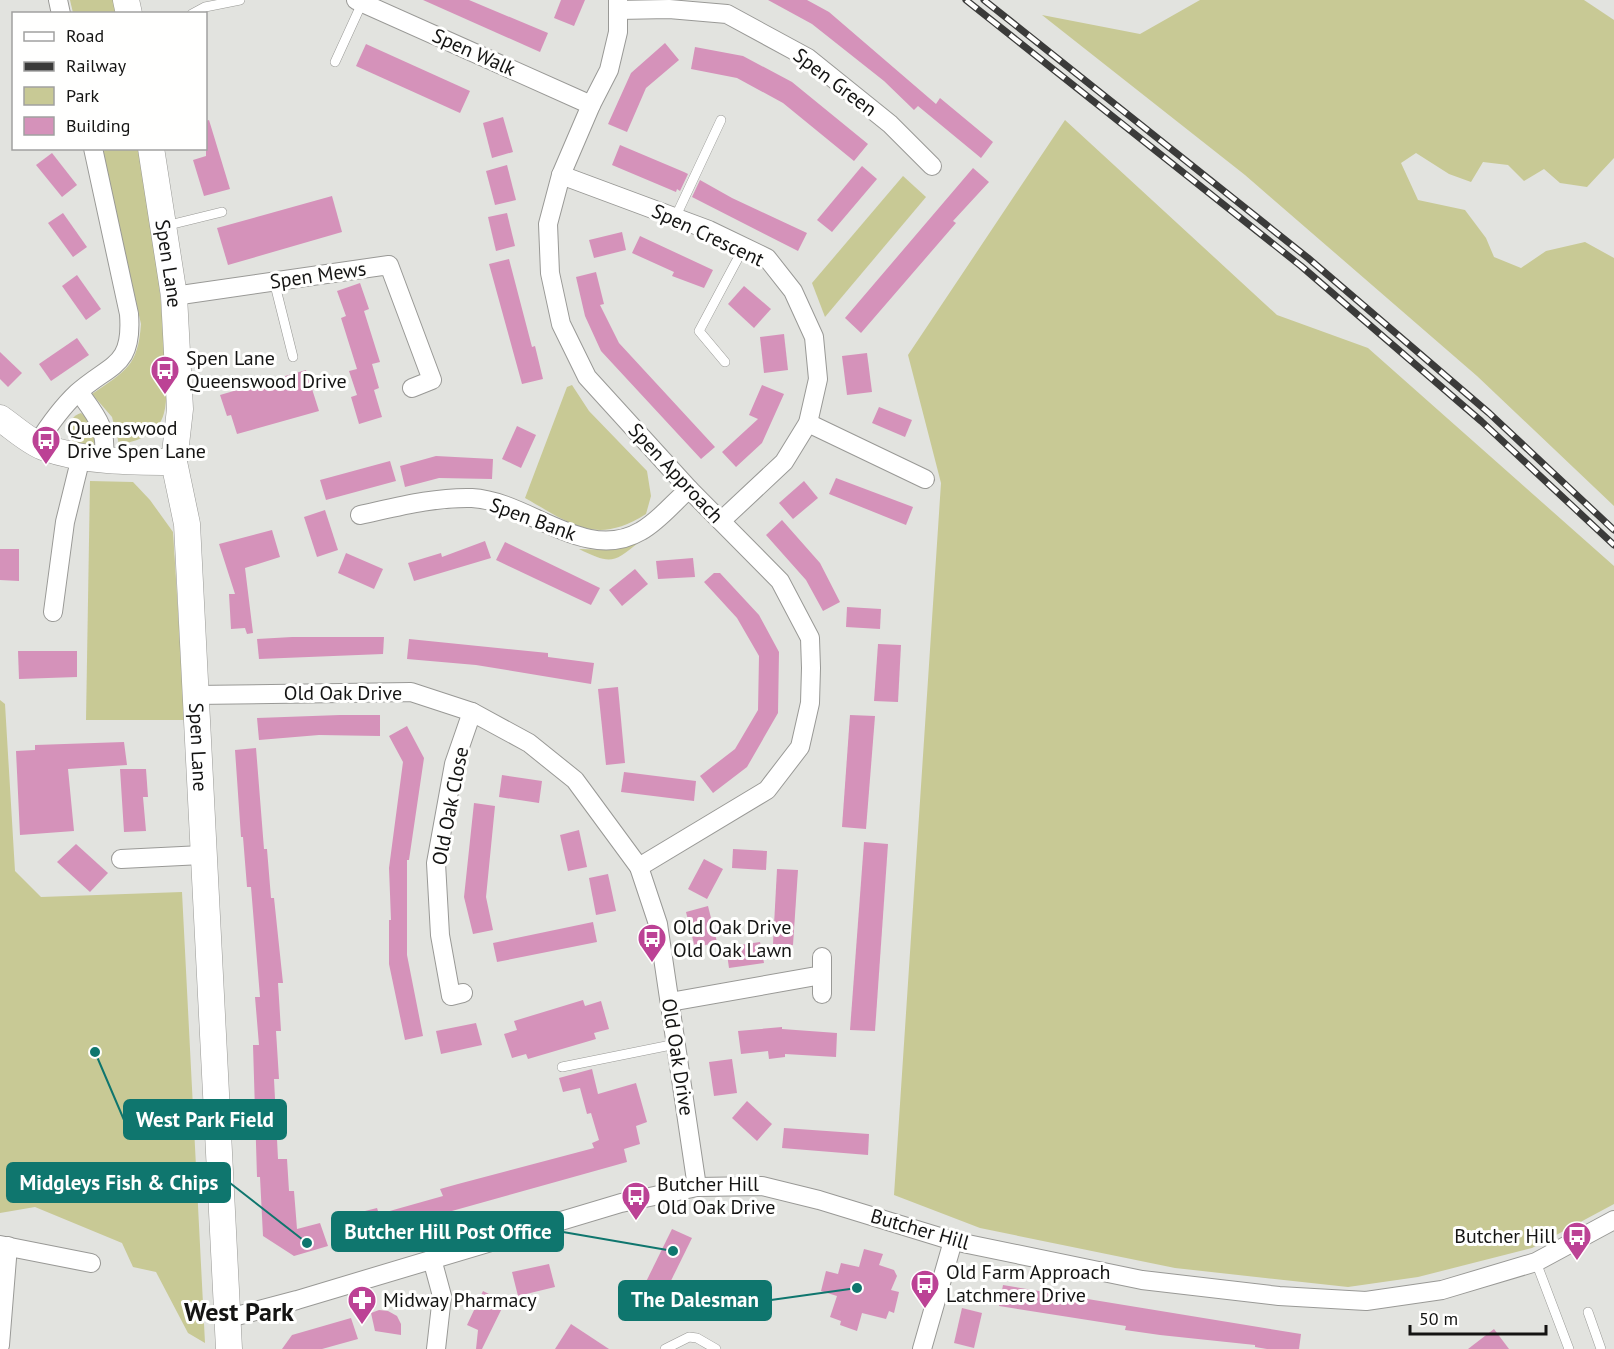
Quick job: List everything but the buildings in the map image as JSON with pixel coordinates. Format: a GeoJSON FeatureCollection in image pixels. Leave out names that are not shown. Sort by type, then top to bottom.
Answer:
{"type":"FeatureCollection","features":[{"type":"Feature","properties":{"kind":"street","name":"Spen Walk"},"geometry":{"type":"LineString","coordinates":[[359,1],[591,105]]}},
{"type":"Feature","properties":{"kind":"street","name":"Spen Approach"},"geometry":{"type":"LineString","coordinates":[[618,5],[618,32],[609,70],[591,105],[561,175],[548,224],[550,273],[561,324],[587,377],[689,489],[780,581],[810,638],[810,703],[800,747],[767,790],[639,867]]}},
{"type":"Feature","properties":{"kind":"street","name":"Spen Green"},"geometry":{"type":"LineString","coordinates":[[618,5],[727,14],[808,58],[871,108],[932,166]]}},
{"type":"Feature","properties":{"kind":"street"},"geometry":{"type":"LineString","coordinates":[[37,444],[59,410],[78,392],[121,360],[131,339],[129,314],[93,150]]}},
{"type":"Feature","properties":{"kind":"street","name":"Spen Lane"},"geometry":{"type":"LineString","coordinates":[[151,150],[165,226],[174,296],[180,409],[174,462],[187,524],[202,855],[229,1349]]}},
{"type":"Feature","properties":{"kind":"street","name":"Spen Crescent"},"geometry":{"type":"LineString","coordinates":[[561,175],[675,218],[767,258],[793,291],[814,337],[818,379],[808,423],[784,462],[721,521]]}},
{"type":"Feature","properties":{"kind":"street","name":"Spen Mews"},"geometry":{"type":"LineString","coordinates":[[174,296],[389,265],[432,380],[412,388]]}},
{"type":"Feature","properties":{"kind":"street"},"geometry":{"type":"LineString","coordinates":[[53,612],[66,522],[92,458],[106,438],[98,418],[78,392]]}},
{"type":"Feature","properties":{"kind":"street"},"geometry":{"type":"LineString","coordinates":[[0,418],[37,444],[92,458],[174,462]]}},
{"type":"Feature","properties":{"kind":"street"},"geometry":{"type":"LineString","coordinates":[[808,423],[925,479]]}},
{"type":"Feature","properties":{"kind":"street","name":"Spen Bank"},"geometry":{"type":"LineString","coordinates":[[360,515],[423,501],[474,498],[511,508],[597,541],[620,539],[642,531],[689,489]]}},
{"type":"Feature","properties":{"kind":"street","name":"Old Oak Drive"},"geometry":{"type":"LineString","coordinates":[[194,695],[411,692],[472,712],[529,743],[575,780],[639,867],[658,924],[697,1186]]}},
{"type":"Feature","properties":{"kind":"street","name":"Old Oak Close"},"geometry":{"type":"LineString","coordinates":[[463,993],[451,996],[440,935],[436,863],[454,764],[472,712]]}},
{"type":"Feature","properties":{"kind":"street"},"geometry":{"type":"LineString","coordinates":[[121,859],[202,855]]}},
{"type":"Feature","properties":{"kind":"street"},"geometry":{"type":"LineString","coordinates":[[670,1002],[822,966],[822,994]]}},
{"type":"Feature","properties":{"kind":"street","name":"Butcher Hill"},"geometry":{"type":"LineString","coordinates":[[229,1318],[621,1203],[697,1186],[762,1186],[819,1200],[953,1240],[1142,1280],[1279,1296],[1366,1301],[1442,1290],[1536,1262],[1614,1220]]}},
{"type":"Feature","properties":{"kind":"street"},"geometry":{"type":"LineString","coordinates":[[922,1349],[953,1240]]}},
{"type":"Feature","properties":{"kind":"street"},"geometry":{"type":"LineString","coordinates":[[0,1343],[4,1245],[91,1263]]}},
{"type":"Feature","properties":{"kind":"street"},"geometry":{"type":"LineString","coordinates":[[432,1259],[442,1296],[436,1349]]}},
{"type":"Feature","properties":{"kind":"lane"},"geometry":{"type":"LineString","coordinates":[[196,12],[206,7],[240,0]]}},
{"type":"Feature","properties":{"kind":"lane"},"geometry":{"type":"LineString","coordinates":[[335,62],[359,1]]}},
{"type":"Feature","properties":{"kind":"lane"},"geometry":{"type":"LineString","coordinates":[[675,218],[721,120]]}},
{"type":"Feature","properties":{"kind":"lane"},"geometry":{"type":"LineString","coordinates":[[165,226],[222,212]]}},
{"type":"Feature","properties":{"kind":"lane"},"geometry":{"type":"LineString","coordinates":[[725,362],[699,331],[744,247]]}},
{"type":"Feature","properties":{"kind":"lane"},"geometry":{"type":"LineString","coordinates":[[274,281],[293,357]]}},
{"type":"Feature","properties":{"kind":"lane"},"geometry":{"type":"LineString","coordinates":[[562,1067],[676,1044]]}},
{"type":"Feature","properties":{"kind":"lane"},"geometry":{"type":"LineString","coordinates":[[1536,1262],[1569,1349]]}},
{"type":"Feature","properties":{"kind":"lane"},"geometry":{"type":"LineString","coordinates":[[1588,1312],[1601,1349]]}},
{"type":"Feature","properties":{"kind":"lane"},"geometry":{"type":"LineString","coordinates":[[665,1349],[689,1337],[697,1338],[716,1349]]}},
{"type":"Feature","properties":{"kind":"green space"},"geometry":{"type":"Polygon","coordinates":[[[70,0],[116,0],[118,12],[73,12],[70,0]]]}},
{"type":"Feature","properties":{"kind":"green space"},"geometry":{"type":"Polygon","coordinates":[[[1200,0],[1584,0],[1614,20],[1614,158],[1587,187],[1560,183],[1544,169],[1524,181],[1508,165],[1483,162],[1471,182],[1449,174],[1416,153],[1401,163],[1418,200],[1465,210],[1486,238],[1494,257],[1521,268],[1546,251],[1585,242],[1614,258],[1614,506],[1477,376],[1245,175],[1042,15],[1140,34],[1200,0]]]}},
{"type":"Feature","properties":{"kind":"green space"},"geometry":{"type":"Polygon","coordinates":[[[1065,120],[1277,315],[1368,348],[1614,566],[1614,1204],[1532,1248],[1418,1277],[1348,1287],[1175,1268],[980,1228],[894,1195],[941,483],[908,355],[1065,120]]]}},
{"type":"Feature","properties":{"kind":"green space"},"geometry":{"type":"Polygon","coordinates":[[[102,150],[140,150],[158,270],[166,369],[166,397],[161,420],[146,436],[119,444],[112,417],[92,394],[121,373],[133,359],[137,350],[141,324],[102,150]]]}},
{"type":"Feature","properties":{"kind":"green space"},"geometry":{"type":"Polygon","coordinates":[[[903,176],[926,197],[825,317],[812,283],[903,176]]]}},
{"type":"Feature","properties":{"kind":"green space"},"geometry":{"type":"Polygon","coordinates":[[[572,385],[589,411],[647,471],[651,496],[646,514],[628,524],[612,529],[584,528],[556,516],[525,498],[567,387],[572,385]]]}},
{"type":"Feature","properties":{"kind":"green space"},"geometry":{"type":"Polygon","coordinates":[[[81,413],[94,424],[96,443],[92,447],[75,445],[70,436],[70,422],[81,413]]]}},
{"type":"Feature","properties":{"kind":"green space"},"geometry":{"type":"Polygon","coordinates":[[[90,481],[133,482],[150,500],[173,532],[185,720],[86,720],[90,481]]]}},
{"type":"Feature","properties":{"kind":"green space"},"geometry":{"type":"Polygon","coordinates":[[[639,542],[617,558],[611,559],[598,557],[579,549],[611,550],[639,542]]]}},
{"type":"Feature","properties":{"kind":"green space"},"geometry":{"type":"Polygon","coordinates":[[[0,700],[5,704],[15,871],[41,897],[182,892],[205,1343],[188,1333],[156,1272],[133,1267],[122,1243],[35,1207],[0,1213],[0,700]]]}},
{"type":"Feature","properties":{"kind":"railway"},"geometry":{"type":"LineString","coordinates":[[966,0],[1301,266],[1481,421],[1614,545]]}},
{"type":"Feature","properties":{"kind":"railway"},"geometry":{"type":"LineString","coordinates":[[984,0],[1308,258],[1489,413],[1614,530]]}},
{"type":"Feature","properties":{"kind":"place","name":"Spen Lane Queenswood Drive"},"geometry":{"type":"Point","coordinates":[165,396]}},
{"type":"Feature","properties":{"kind":"place","name":"Queenswood Drive Spen Lane"},"geometry":{"type":"Point","coordinates":[46,466]}},
{"type":"Feature","properties":{"kind":"place","name":"Old Oak Drive Old Oak Lawn"},"geometry":{"type":"Point","coordinates":[652,964]}},
{"type":"Feature","properties":{"kind":"place","name":"West Park Field"},"geometry":{"type":"Point","coordinates":[95,1052]}},
{"type":"Feature","properties":{"kind":"place","name":"Butcher Hill Old Oak Drive"},"geometry":{"type":"Point","coordinates":[636,1222]}},
{"type":"Feature","properties":{"kind":"place","name":"Midgleys Fish & Chips"},"geometry":{"type":"Point","coordinates":[307,1243]}},
{"type":"Feature","properties":{"kind":"place","name":"Butcher Hill Post Office"},"geometry":{"type":"Point","coordinates":[673,1251]}},
{"type":"Feature","properties":{"kind":"place","name":"Butcher Hill"},"geometry":{"type":"Point","coordinates":[1577,1262]}},
{"type":"Feature","properties":{"kind":"place","name":"The Dalesman"},"geometry":{"type":"Point","coordinates":[857,1288]}},
{"type":"Feature","properties":{"kind":"place","name":"Old Farm Approach Latchmere Drive"},"geometry":{"type":"Point","coordinates":[925,1310]}},
{"type":"Feature","properties":{"kind":"place","name":"Midway Pharmacy"},"geometry":{"type":"Point","coordinates":[362,1326]}},
{"type":"Feature","properties":{"kind":"district","name":"West Park"},"geometry":{"type":"Point","coordinates":[239,1311]}}]}
